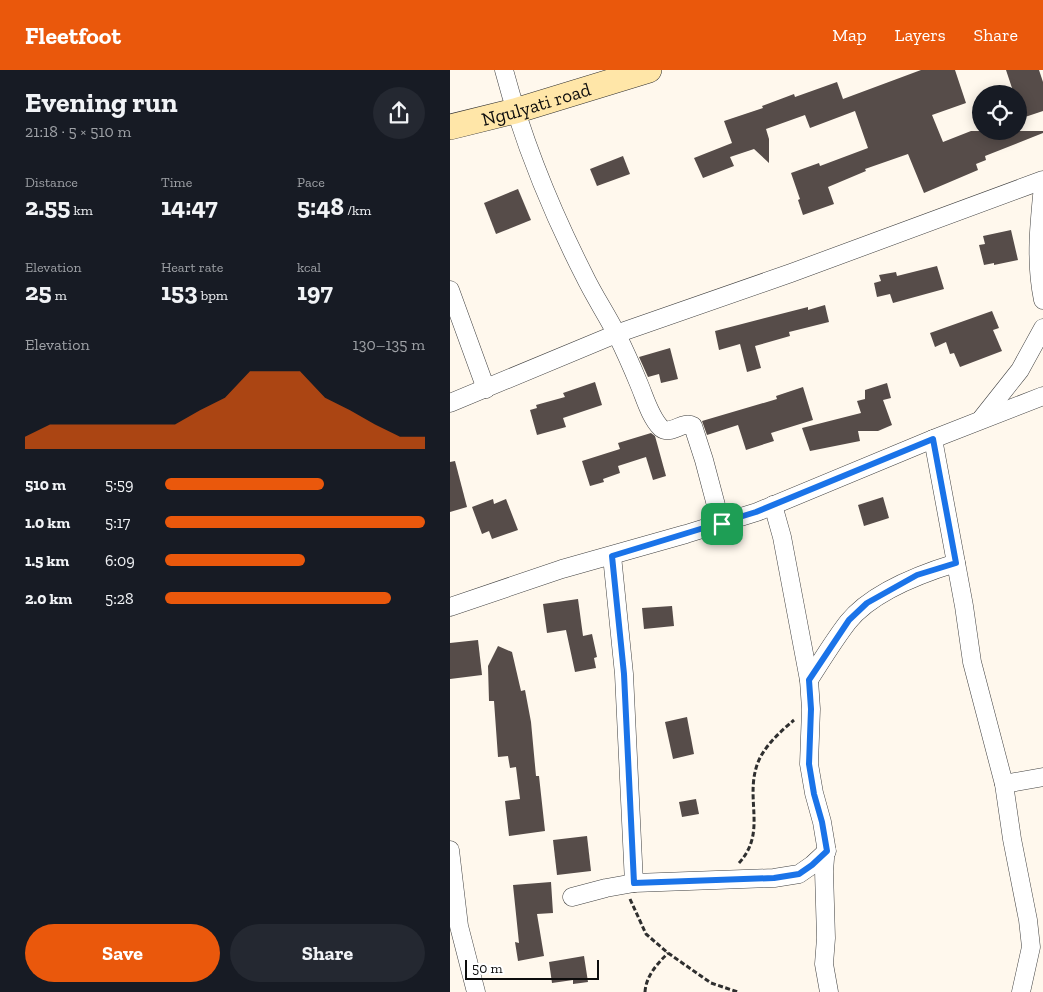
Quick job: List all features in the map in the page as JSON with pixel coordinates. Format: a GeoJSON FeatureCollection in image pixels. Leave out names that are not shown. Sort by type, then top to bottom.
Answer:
{"type":"FeatureCollection","features":[{"type":"Feature","properties":{"kind":"main road","name":"Ngulyati road"},"geometry":{"type":"LineString","coordinates":[[450,126],[515,111],[649,70]]}},
{"type":"Feature","properties":{"kind":"street"},"geometry":{"type":"LineString","coordinates":[[504,70],[515,111],[559,222],[584,276],[616,334],[648,408],[661,427],[670,430],[690,424],[694,426],[722,524]]}},
{"type":"Feature","properties":{"kind":"street"},"geometry":{"type":"LineString","coordinates":[[450,404],[616,334],[809,267],[1043,180]]}},
{"type":"Feature","properties":{"kind":"street"},"geometry":{"type":"LineString","coordinates":[[1043,186],[1037,261],[1043,300]]}},
{"type":"Feature","properties":{"kind":"street"},"geometry":{"type":"LineString","coordinates":[[450,290],[486,389]]}},
{"type":"Feature","properties":{"kind":"street"},"geometry":{"type":"LineString","coordinates":[[979,421],[1020,370],[1043,328]]}},
{"type":"Feature","properties":{"kind":"street"},"geometry":{"type":"LineString","coordinates":[[450,607],[562,569],[722,524],[756,512],[1043,396]]}},
{"type":"Feature","properties":{"kind":"street"},"geometry":{"type":"LineString","coordinates":[[933,439],[972,662],[1004,784],[1012,839],[1028,920],[1031,947],[1020,992]]}},
{"type":"Feature","properties":{"kind":"street"},"geometry":{"type":"LineString","coordinates":[[773,505],[782,537],[809,680],[811,709],[809,764],[827,851],[824,871],[826,938],[824,964],[829,992]]}},
{"type":"Feature","properties":{"kind":"street"},"geometry":{"type":"LineString","coordinates":[[612,556],[624,674],[629,884]]}},
{"type":"Feature","properties":{"kind":"street"},"geometry":{"type":"LineString","coordinates":[[809,680],[849,620],[867,603],[917,575],[956,563]]}},
{"type":"Feature","properties":{"kind":"street"},"geometry":{"type":"LineString","coordinates":[[1004,784],[1043,777]]}},
{"type":"Feature","properties":{"kind":"street"},"geometry":{"type":"LineString","coordinates":[[450,850],[454,927],[476,992]]}},
{"type":"Feature","properties":{"kind":"street"},"geometry":{"type":"LineString","coordinates":[[572,897],[629,884],[774,878],[799,874],[827,851]]}},
{"type":"Feature","properties":{"kind":"path"},"geometry":{"type":"LineString","coordinates":[[723,880],[748,853],[754,838],[753,787],[757,765],[772,741],[791,723],[811,709]]}},
{"type":"Feature","properties":{"kind":"path"},"geometry":{"type":"LineString","coordinates":[[629,884],[646,934],[668,953],[711,983],[738,992]]}},
{"type":"Feature","properties":{"kind":"path"},"geometry":{"type":"LineString","coordinates":[[645,992],[650,974],[668,953]]}},
{"type":"Feature","properties":{"kind":"building"},"geometry":{"type":"Polygon","coordinates":[[[921,70],[955,70],[966,103],[932,115],[943,142],[971,131],[972,140],[1025,140],[985,156],[986,160],[976,164],[978,170],[924,193],[908,154],[865,169],[866,171],[828,187],[834,204],[803,215],[798,200],[800,199],[791,173],[819,163],[820,166],[868,148],[855,111],[810,128],[805,115],[766,129],[769,139],[769,163],[754,149],[730,157],[734,166],[703,178],[694,158],[732,143],[724,121],[763,108],[762,106],[794,94],[795,97],[837,82],[843,99],[921,70]]]}},
{"type":"Feature","properties":{"kind":"building"},"geometry":{"type":"Polygon","coordinates":[[[1006,70],[1039,70],[1043,82],[1043,111],[1027,116],[1027,85],[1011,85],[1006,70]]]}},
{"type":"Feature","properties":{"kind":"building"},"geometry":{"type":"Polygon","coordinates":[[[1027,131],[1043,131],[1043,133],[1027,139],[1027,131]]]}},
{"type":"Feature","properties":{"kind":"building"},"geometry":{"type":"Polygon","coordinates":[[[623,156],[630,174],[597,186],[590,169],[623,156]]]}},
{"type":"Feature","properties":{"kind":"building"},"geometry":{"type":"Polygon","coordinates":[[[518,189],[531,220],[496,234],[484,203],[518,189]]]}},
{"type":"Feature","properties":{"kind":"building"},"geometry":{"type":"Polygon","coordinates":[[[1011,230],[1018,260],[984,265],[979,245],[985,244],[983,236],[1011,230]]]}},
{"type":"Feature","properties":{"kind":"building"},"geometry":{"type":"Polygon","coordinates":[[[937,266],[944,289],[893,303],[890,294],[877,297],[874,283],[881,281],[879,275],[896,272],[897,276],[937,266]]]}},
{"type":"Feature","properties":{"kind":"building"},"geometry":{"type":"Polygon","coordinates":[[[825,305],[829,322],[789,332],[790,336],[755,346],[761,368],[747,372],[740,344],[719,350],[715,331],[808,307],[808,310],[825,305]]]}},
{"type":"Feature","properties":{"kind":"building"},"geometry":{"type":"Polygon","coordinates":[[[992,311],[999,328],[993,330],[1002,351],[960,367],[954,353],[950,354],[946,342],[935,347],[930,333],[992,311]]]}},
{"type":"Feature","properties":{"kind":"building"},"geometry":{"type":"Polygon","coordinates":[[[670,348],[678,379],[661,383],[659,374],[648,377],[639,357],[670,348]]]}},
{"type":"Feature","properties":{"kind":"building"},"geometry":{"type":"Polygon","coordinates":[[[595,382],[602,405],[563,418],[566,427],[537,435],[530,410],[537,408],[536,405],[565,397],[563,393],[595,382]]]}},
{"type":"Feature","properties":{"kind":"building"},"geometry":{"type":"Polygon","coordinates":[[[887,383],[891,398],[883,400],[892,425],[878,431],[858,431],[860,441],[810,451],[802,428],[861,413],[857,401],[865,399],[865,390],[887,383]]]}},
{"type":"Feature","properties":{"kind":"building"},"geometry":{"type":"Polygon","coordinates":[[[803,387],[813,420],[771,433],[774,441],[746,450],[738,425],[707,435],[702,421],[777,399],[776,396],[803,387]]]}},
{"type":"Feature","properties":{"kind":"building"},"geometry":{"type":"Polygon","coordinates":[[[651,433],[655,436],[666,476],[653,480],[646,457],[618,466],[620,473],[603,479],[604,482],[590,486],[582,461],[620,449],[618,443],[651,433]]]}},
{"type":"Feature","properties":{"kind":"building"},"geometry":{"type":"Polygon","coordinates":[[[455,461],[467,507],[450,512],[450,462],[455,461]]]}},
{"type":"Feature","properties":{"kind":"building"},"geometry":{"type":"Polygon","coordinates":[[[883,497],[889,518],[864,526],[858,505],[883,497]]]}},
{"type":"Feature","properties":{"kind":"building"},"geometry":{"type":"Polygon","coordinates":[[[493,499],[494,504],[506,499],[518,530],[492,539],[489,531],[482,534],[472,507],[493,499]]]}},
{"type":"Feature","properties":{"kind":"building"},"geometry":{"type":"Polygon","coordinates":[[[578,599],[583,636],[592,634],[597,657],[594,658],[596,668],[575,672],[566,630],[547,633],[543,604],[578,599]]]}},
{"type":"Feature","properties":{"kind":"building"},"geometry":{"type":"Polygon","coordinates":[[[672,606],[674,626],[644,629],[642,608],[672,606]]]}},
{"type":"Feature","properties":{"kind":"building"},"geometry":{"type":"Polygon","coordinates":[[[478,640],[482,675],[450,679],[450,643],[478,640]]]}},
{"type":"Feature","properties":{"kind":"building"},"geometry":{"type":"Polygon","coordinates":[[[498,646],[512,652],[521,691],[525,690],[531,722],[536,776],[539,776],[545,831],[509,836],[505,801],[520,799],[516,767],[510,768],[508,756],[498,757],[494,701],[489,701],[488,666],[498,646]]]}},
{"type":"Feature","properties":{"kind":"building"},"geometry":{"type":"Polygon","coordinates":[[[687,717],[694,754],[673,759],[665,722],[687,717]]]}},
{"type":"Feature","properties":{"kind":"building"},"geometry":{"type":"Polygon","coordinates":[[[696,799],[699,814],[682,817],[679,802],[696,799]]]}},
{"type":"Feature","properties":{"kind":"building"},"geometry":{"type":"Polygon","coordinates":[[[587,836],[591,871],[557,875],[553,840],[587,836]]]}},
{"type":"Feature","properties":{"kind":"building"},"geometry":{"type":"Polygon","coordinates":[[[551,882],[553,913],[537,914],[544,956],[518,961],[515,942],[519,943],[513,885],[551,882]]]}},
{"type":"Feature","properties":{"kind":"building"},"geometry":{"type":"Polygon","coordinates":[[[584,956],[588,982],[573,984],[573,980],[552,983],[549,962],[584,956]]]}},
{"type":"Feature","properties":{"kind":"route"},"geometry":{"type":"LineString","coordinates":[[933,439],[956,563],[917,575],[867,603],[849,620],[809,680],[811,727],[809,764],[827,851],[799,874],[774,878],[634,883],[624,674],[612,556],[722,524],[756,512],[933,439]]}}]}
